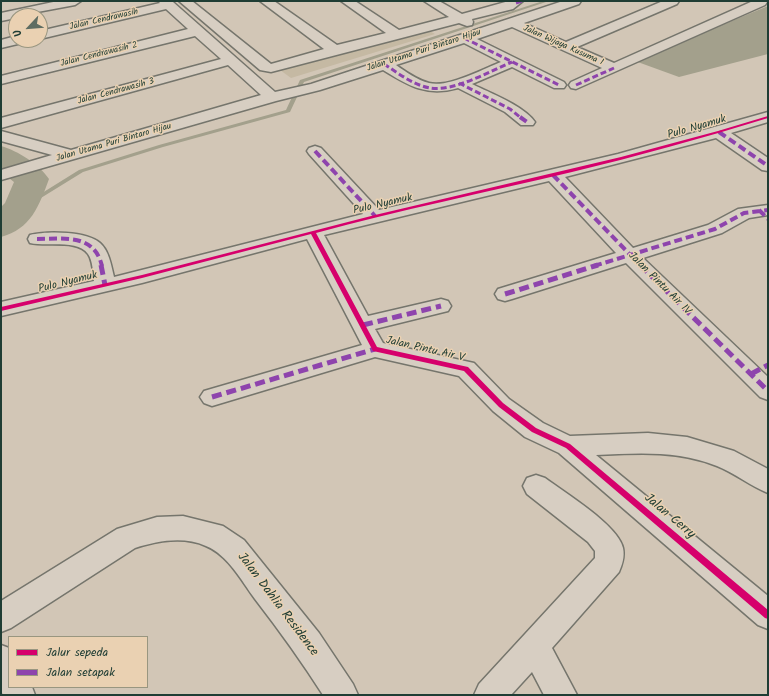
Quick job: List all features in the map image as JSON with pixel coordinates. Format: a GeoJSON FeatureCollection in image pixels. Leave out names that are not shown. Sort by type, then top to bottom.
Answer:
{"type":"FeatureCollection","features":[{"type":"Feature","properties":{"kind":"street"},"geometry":{"type":"LineString","coordinates":[[1,17],[26,6],[75,1]]}},
{"type":"Feature","properties":{"kind":"street"},"geometry":{"type":"LineString","coordinates":[[186,1],[265,67],[271,68],[396,34],[464,20],[516,3]]}},
{"type":"Feature","properties":{"kind":"street"},"geometry":{"type":"LineString","coordinates":[[266,1],[335,50]]}},
{"type":"Feature","properties":{"kind":"street"},"geometry":{"type":"LineString","coordinates":[[347,1],[396,34]]}},
{"type":"Feature","properties":{"kind":"street"},"geometry":{"type":"LineString","coordinates":[[430,1],[482,31]]}},
{"type":"Feature","properties":{"kind":"street","name":"Jalan Utama Puri Bintaro Hijau"},"geometry":{"type":"LineString","coordinates":[[1,175],[280,95],[315,87],[482,31],[513,23],[575,1]]}},
{"type":"Feature","properties":{"kind":"street"},"geometry":{"type":"LineString","coordinates":[[565,48],[673,1]]}},
{"type":"Feature","properties":{"kind":"street"},"geometry":{"type":"LineString","coordinates":[[166,3],[231,60],[280,95]]}},
{"type":"Feature","properties":{"kind":"street","name":"Jalan Cendrawasih"},"geometry":{"type":"LineString","coordinates":[[48,33],[166,3]]}},
{"type":"Feature","properties":{"kind":"street"},"geometry":{"type":"LineString","coordinates":[[576,86],[762,3]]}},
{"type":"Feature","properties":{"kind":"street","name":"Jalan Wijaya Kusuma I"},"geometry":{"type":"LineString","coordinates":[[513,23],[565,48],[614,68]]}},
{"type":"Feature","properties":{"kind":"street","name":"Jalan Cendrawasih 2"},"geometry":{"type":"LineString","coordinates":[[1,80],[198,31]]}},
{"type":"Feature","properties":{"kind":"street"},"geometry":{"type":"LineString","coordinates":[[464,38],[559,85]]}},
{"type":"Feature","properties":{"kind":"street","name":"Jalan Cendrawasih 3"},"geometry":{"type":"LineString","coordinates":[[1,123],[231,60]]}},
{"type":"Feature","properties":{"kind":"street"},"geometry":{"type":"LineString","coordinates":[[384,64],[425,87],[438,89],[459,83],[512,62]]}},
{"type":"Feature","properties":{"kind":"street"},"geometry":{"type":"LineString","coordinates":[[459,83],[510,108],[527,122]]}},
{"type":"Feature","properties":{"kind":"street","name":"Pulo Nyamuk"},"geometry":{"type":"LineString","coordinates":[[1,309],[105,285],[375,216],[694,140],[768,117]]}},
{"type":"Feature","properties":{"kind":"street"},"geometry":{"type":"LineString","coordinates":[[719,132],[768,166]]}},
{"type":"Feature","properties":{"kind":"street"},"geometry":{"type":"LineString","coordinates":[[1,136],[71,155]]}},
{"type":"Feature","properties":{"kind":"street"},"geometry":{"type":"LineString","coordinates":[[315,151],[375,216]]}},
{"type":"Feature","properties":{"kind":"street","name":"Jalan Pintu Air IV"},"geometry":{"type":"LineString","coordinates":[[553,174],[630,256],[759,370],[768,390]]}},
{"type":"Feature","properties":{"kind":"street"},"geometry":{"type":"LineString","coordinates":[[506,294],[715,229],[737,216],[765,213]]}},
{"type":"Feature","properties":{"kind":"street","name":"Jalan Pintu Air V"},"geometry":{"type":"LineString","coordinates":[[313,232],[375,349],[466,369],[501,406],[534,430],[561,443]]}},
{"type":"Feature","properties":{"kind":"street"},"geometry":{"type":"LineString","coordinates":[[37,239],[76,240],[93,247],[98,254],[105,285]]}},
{"type":"Feature","properties":{"kind":"street"},"geometry":{"type":"LineString","coordinates":[[363,325],[441,306]]}},
{"type":"Feature","properties":{"kind":"street"},"geometry":{"type":"LineString","coordinates":[[212,397],[375,349]]}},
{"type":"Feature","properties":{"kind":"street"},"geometry":{"type":"LineString","coordinates":[[561,443],[657,443],[687,446],[726,458],[768,482]]}},
{"type":"Feature","properties":{"kind":"street","name":"Jalan Cerry"},"geometry":{"type":"LineString","coordinates":[[561,443],[768,615]]}},
{"type":"Feature","properties":{"kind":"street"},"geometry":{"type":"LineString","coordinates":[[490,695],[535,647],[609,563],[609,548],[598,533],[536,486]]}},
{"type":"Feature","properties":{"kind":"street","name":"Jalan Dahlia Residence"},"geometry":{"type":"LineString","coordinates":[[1,618],[127,538],[157,529],[183,528],[213,535],[234,549],[308,644],[342,695]]}},
{"type":"Feature","properties":{"kind":"street"},"geometry":{"type":"LineString","coordinates":[[535,647],[561,695]]}},
{"type":"Feature","properties":{"kind":"street"},"geometry":{"type":"LineString","coordinates":[[1,660],[8,673]]}},
{"type":"Feature","properties":{"kind":"shaded area"},"geometry":{"type":"Polygon","coordinates":[[[768,6],[768,54],[679,77],[635,61],[768,6]]]}},
{"type":"Feature","properties":{"kind":"shaded area"},"geometry":{"type":"Polygon","coordinates":[[[426,29],[435,34],[291,78],[280,70],[426,29]]]}},
{"type":"Feature","properties":{"kind":"waterway"},"geometry":{"type":"LineString","coordinates":[[21,208],[81,171],[161,146],[288,111],[302,81],[547,1]]}},
{"type":"Feature","properties":{"kind":"waterway"},"geometry":{"type":"LineString","coordinates":[[1,156],[32,179],[21,208],[1,226]]}},
{"type":"Feature","properties":{"kind":"marked path"},"geometry":{"type":"LineString","coordinates":[[516,3],[522,1]]}},
{"type":"Feature","properties":{"kind":"marked path"},"geometry":{"type":"LineString","coordinates":[[464,38],[559,85]]}},
{"type":"Feature","properties":{"kind":"marked path"},"geometry":{"type":"LineString","coordinates":[[384,64],[419,84],[431,88],[438,88],[448,87],[512,62]]}},
{"type":"Feature","properties":{"kind":"marked path"},"geometry":{"type":"LineString","coordinates":[[576,85],[614,68]]}},
{"type":"Feature","properties":{"kind":"marked path"},"geometry":{"type":"LineString","coordinates":[[459,83],[510,109],[527,122]]}},
{"type":"Feature","properties":{"kind":"marked path"},"geometry":{"type":"LineString","coordinates":[[719,132],[768,166]]}},
{"type":"Feature","properties":{"kind":"marked path"},"geometry":{"type":"LineString","coordinates":[[315,151],[375,216]]}},
{"type":"Feature","properties":{"kind":"marked path"},"geometry":{"type":"LineString","coordinates":[[553,175],[630,256],[768,391]]}},
{"type":"Feature","properties":{"kind":"marked path"},"geometry":{"type":"LineString","coordinates":[[759,210],[768,219]]}},
{"type":"Feature","properties":{"kind":"marked path"},"geometry":{"type":"LineString","coordinates":[[505,294],[715,229],[744,213],[768,210]]}},
{"type":"Feature","properties":{"kind":"marked path"},"geometry":{"type":"LineString","coordinates":[[37,239],[70,239],[87,243],[98,254],[105,285]]}},
{"type":"Feature","properties":{"kind":"marked path"},"geometry":{"type":"LineString","coordinates":[[363,325],[441,306]]}},
{"type":"Feature","properties":{"kind":"marked path"},"geometry":{"type":"LineString","coordinates":[[212,397],[375,349]]}},
{"type":"Feature","properties":{"kind":"marked path"},"geometry":{"type":"LineString","coordinates":[[751,374],[768,365]]}},
{"type":"Feature","properties":{"kind":"cycle path"},"geometry":{"type":"LineString","coordinates":[[1,309],[95,288],[375,216],[622,158],[768,117]]}},
{"type":"Feature","properties":{"kind":"cycle path"},"geometry":{"type":"LineString","coordinates":[[313,232],[375,349],[466,369],[501,405],[534,430],[568,446],[768,615]]}}]}
